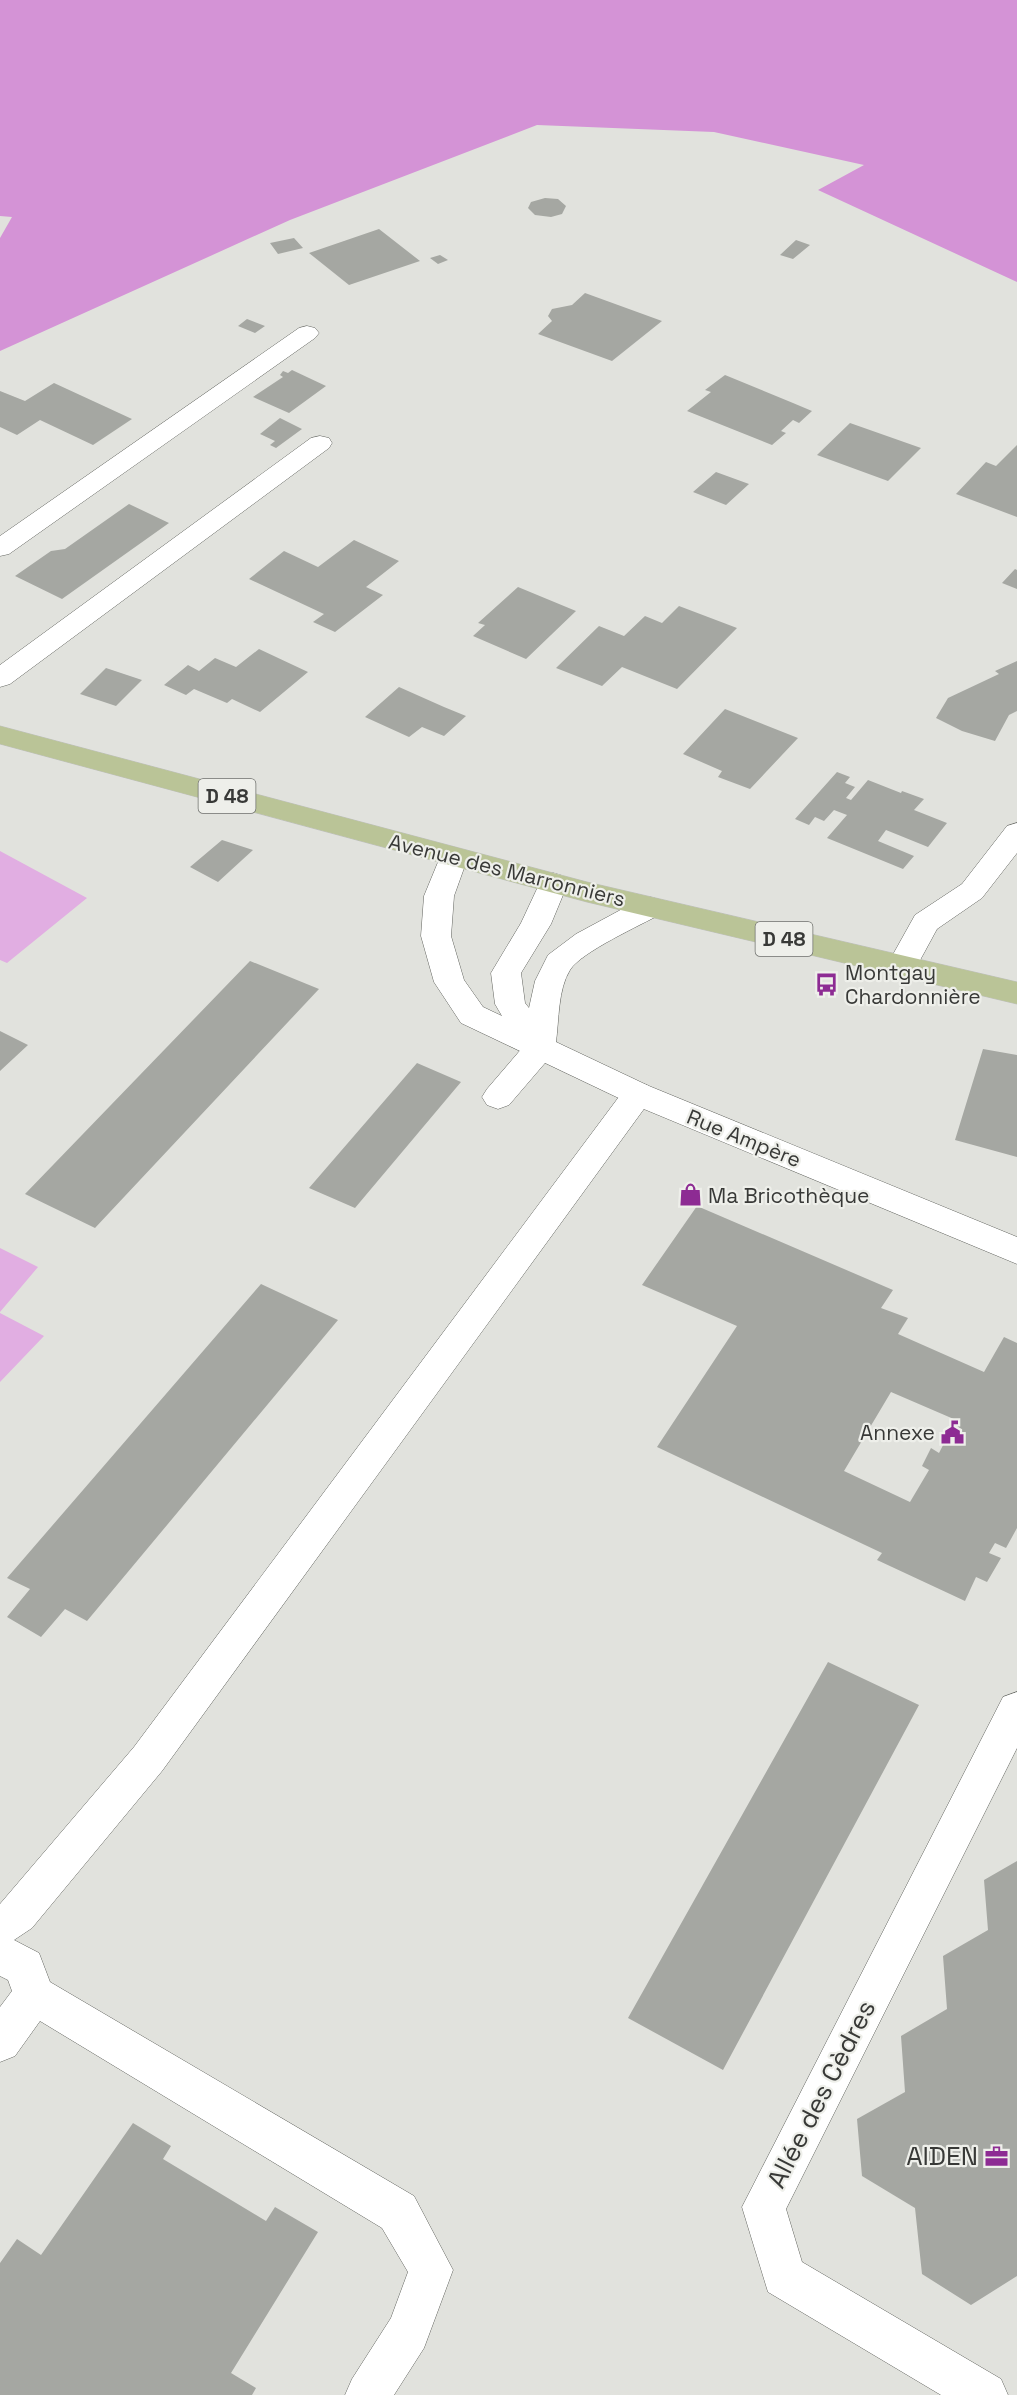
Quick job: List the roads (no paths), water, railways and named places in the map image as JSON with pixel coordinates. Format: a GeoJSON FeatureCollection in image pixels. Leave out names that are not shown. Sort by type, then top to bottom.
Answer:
{"type":"FeatureCollection","features":[{"type":"Feature","properties":{"kind":"main road","name":"Avenue des Marronniers"},"geometry":{"type":"LineString","coordinates":[[0,735],[553,883],[1017,993]]}},
{"type":"Feature","properties":{"kind":"street"},"geometry":{"type":"LineString","coordinates":[[0,548],[307,333]]}},
{"type":"Feature","properties":{"kind":"street"},"geometry":{"type":"LineString","coordinates":[[0,678],[320,443]]}},
{"type":"Feature","properties":{"kind":"street"},"geometry":{"type":"LineString","coordinates":[[901,967],[926,922],[972,891],[1017,833]]}},
{"type":"Feature","properties":{"kind":"street","name":"Rue Ampère"},"geometry":{"type":"LineString","coordinates":[[453,857],[439,896],[436,936],[449,982],[472,1015],[638,1094],[1017,1251]]}},
{"type":"Feature","properties":{"kind":"street"},"geometry":{"type":"LineString","coordinates":[[540,1048],[510,1004],[506,973],[536,924],[553,883]]}},
{"type":"Feature","properties":{"kind":"street"},"geometry":{"type":"LineString","coordinates":[[498,1098],[540,1048],[546,998],[559,962],[588,942],[650,907]]}},
{"type":"Feature","properties":{"kind":"street"},"geometry":{"type":"LineString","coordinates":[[0,1926],[18,1915],[148,1760],[638,1094]]}},
{"type":"Feature","properties":{"kind":"street","name":"Allée des Cèdres"},"geometry":{"type":"LineString","coordinates":[[985,2395],[784,2276],[764,2207],[1017,1709]]}},
{"type":"Feature","properties":{"kind":"street"},"geometry":{"type":"LineString","coordinates":[[0,1954],[24,1967],[34,1995],[398,2212],[431,2270],[408,2332],[368,2395]]}},
{"type":"Feature","properties":{"kind":"street"},"geometry":{"type":"LineString","coordinates":[[0,2042],[34,1995]]}},
{"type":"Feature","properties":{"kind":"place","name":"Montgay Chardonnière"},"geometry":{"type":"Point","coordinates":[827,984]}},
{"type":"Feature","properties":{"kind":"place","name":"Ma Bricothèque"},"geometry":{"type":"Point","coordinates":[690,1195]}},
{"type":"Feature","properties":{"kind":"place","name":"Annexe"},"geometry":{"type":"Point","coordinates":[953,1432]}},
{"type":"Feature","properties":{"kind":"place","name":"AIDEN"},"geometry":{"type":"Point","coordinates":[996,2156]}}]}
